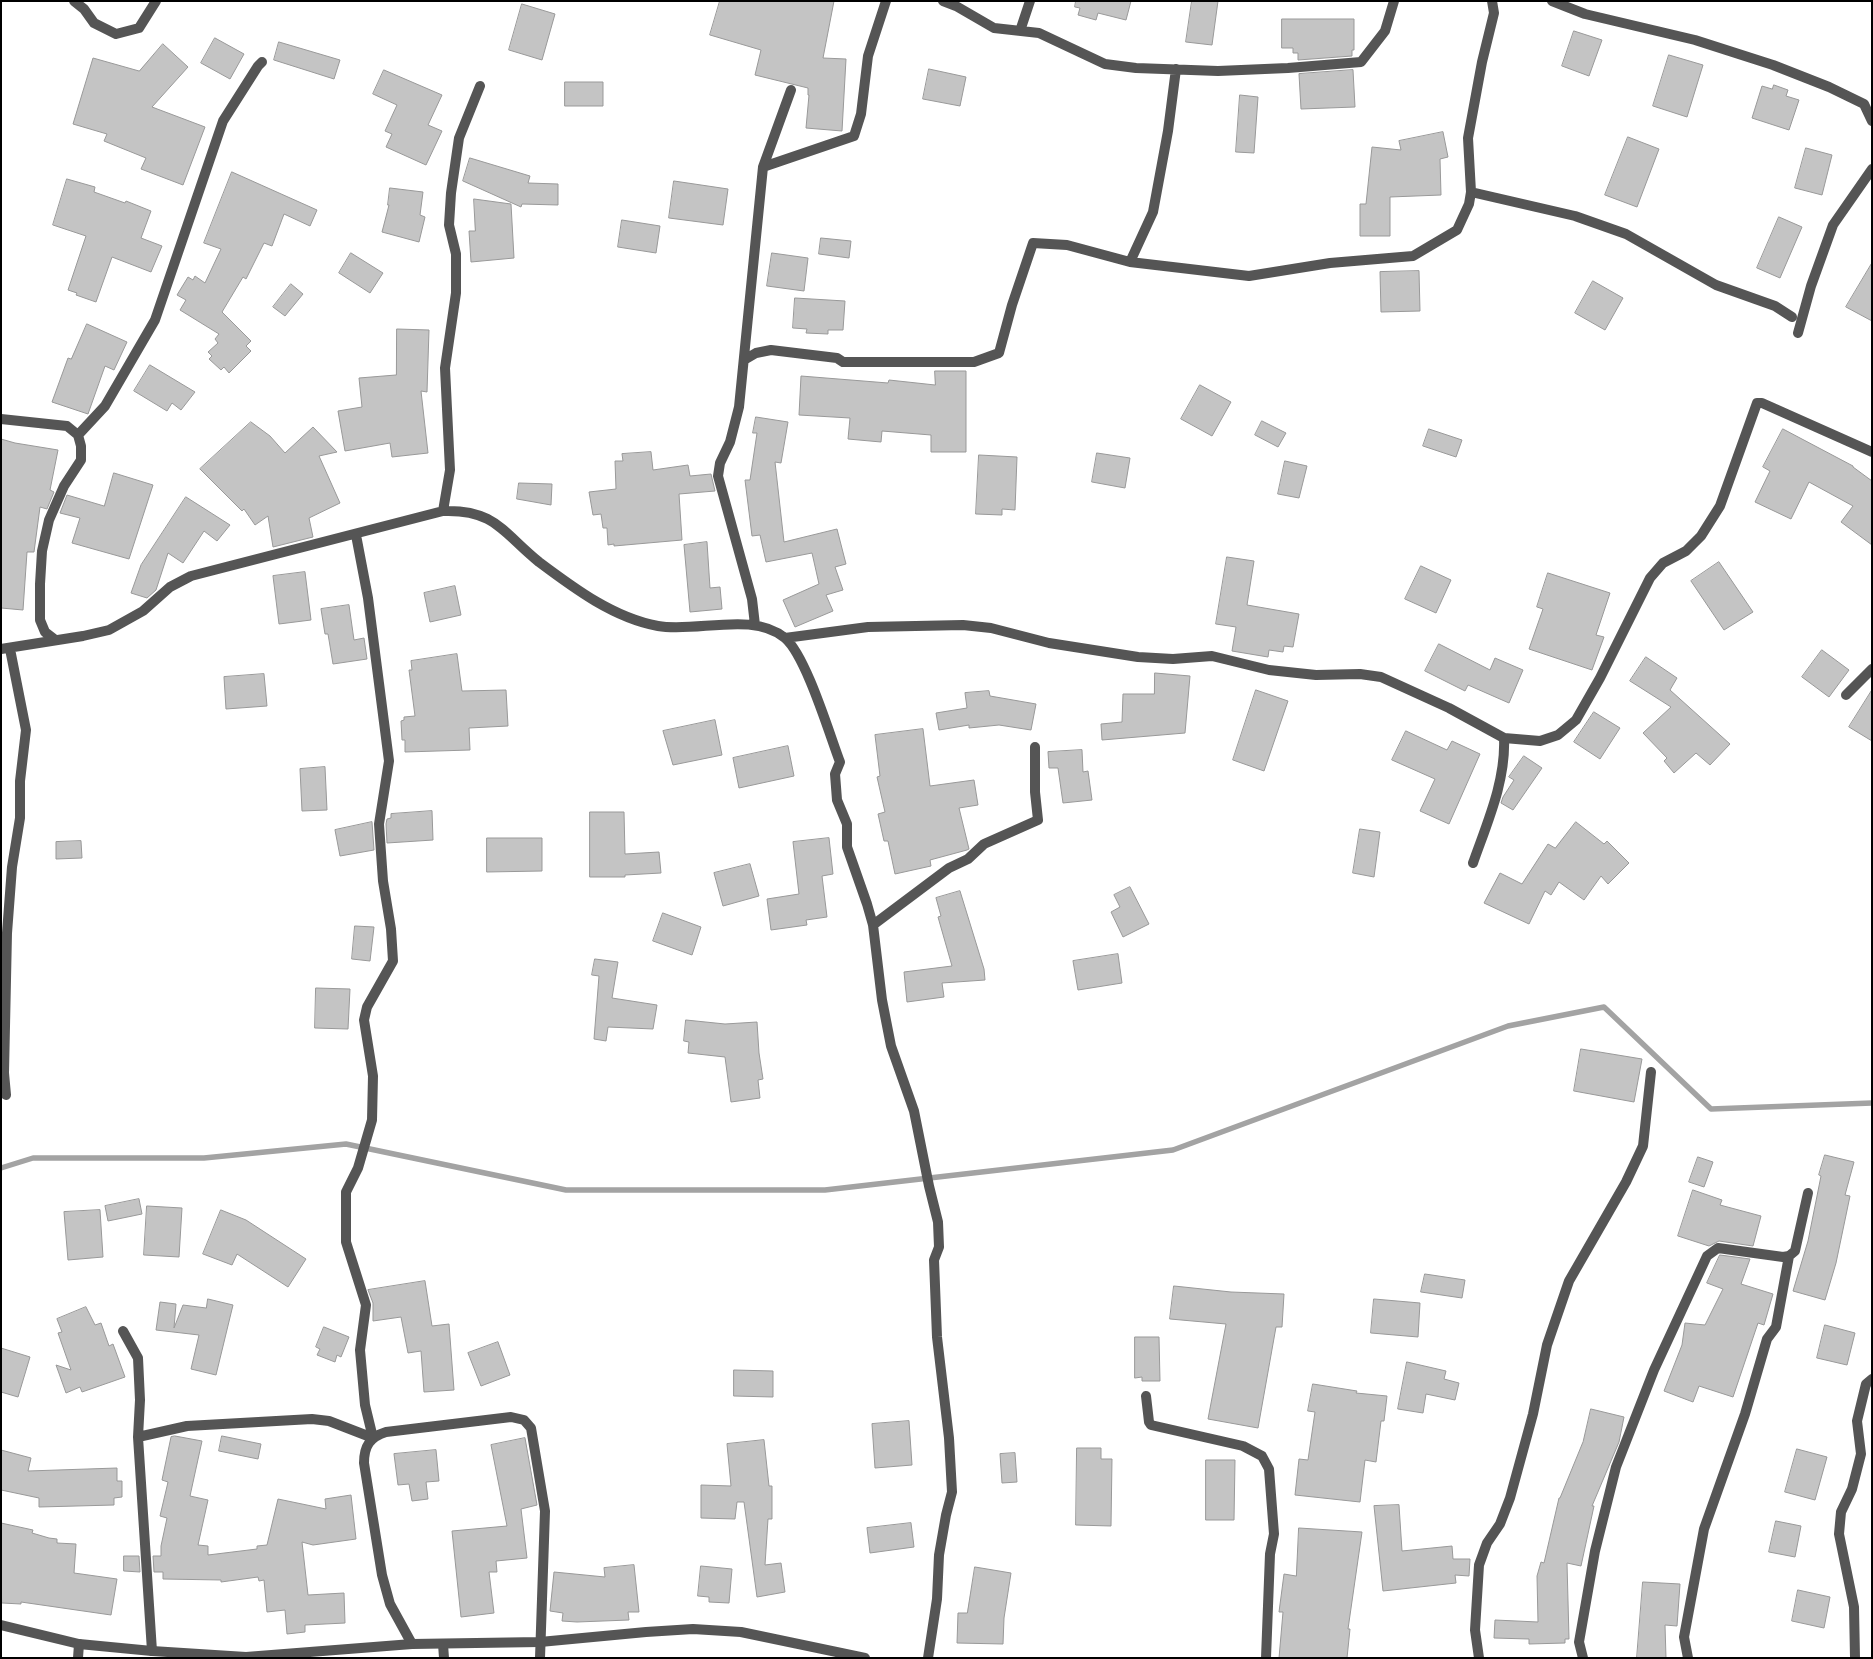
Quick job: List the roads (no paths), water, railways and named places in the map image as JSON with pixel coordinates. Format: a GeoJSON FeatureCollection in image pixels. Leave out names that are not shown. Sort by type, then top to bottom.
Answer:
{"type":"FeatureCollection","features":[{"type":"Feature","properties":{"kind":"street"},"geometry":{"type":"LineString","coordinates":[[74,1],[84,9],[94,23],[116,34],[139,28],[156,1]]}},
{"type":"Feature","properties":{"kind":"street"},"geometry":{"type":"LineString","coordinates":[[763,167],[854,136],[861,114],[868,56],[886,1]]}},
{"type":"Feature","properties":{"kind":"street"},"geometry":{"type":"LineString","coordinates":[[943,1],[956,6],[994,28],[1039,33],[1105,64],[1136,68],[1235,70],[1361,62],[1385,31],[1394,1]]}},
{"type":"Feature","properties":{"kind":"street"},"geometry":{"type":"LineString","coordinates":[[1020,31],[1030,1]]}},
{"type":"Feature","properties":{"kind":"street"},"geometry":{"type":"LineString","coordinates":[[744,360],[756,353],[771,350],[837,358],[843,362],[974,362],[999,353],[1012,305],[1033,243],[1068,245],[1130,262],[1249,276],[1330,263],[1413,256],[1457,230],[1469,204],[1471,192],[1468,138],[1482,62],[1494,14],[1492,1]]}},
{"type":"Feature","properties":{"kind":"street"},"geometry":{"type":"LineString","coordinates":[[1552,1],[1586,14],[1695,40],[1773,64],[1864,104],[1872,121]]}},
{"type":"Feature","properties":{"kind":"street"},"geometry":{"type":"LineString","coordinates":[[78,436],[105,406],[155,320],[223,121],[262,62]]}},
{"type":"Feature","properties":{"kind":"street"},"geometry":{"type":"LineString","coordinates":[[1130,262],[1153,212],[1168,131],[1176,69]]}},
{"type":"Feature","properties":{"kind":"street"},"geometry":{"type":"LineString","coordinates":[[442,511],[450,470],[445,368],[456,293],[456,254],[449,225],[451,193],[459,138],[480,86]]}},
{"type":"Feature","properties":{"kind":"street"},"geometry":{"type":"LineString","coordinates":[[755,625],[752,599],[718,476],[720,463],[730,442],[739,407],[763,167],[791,90]]}},
{"type":"Feature","properties":{"kind":"street"},"geometry":{"type":"LineString","coordinates":[[1798,333],[1811,286],[1833,225],[1872,169]]}},
{"type":"Feature","properties":{"kind":"street"},"geometry":{"type":"LineString","coordinates":[[1471,192],[1575,216],[1626,234],[1716,285],[1775,306],[1792,317]]}},
{"type":"Feature","properties":{"kind":"street"},"geometry":{"type":"LineString","coordinates":[[785,638],[868,627],[963,625],[991,628],[1049,642],[1138,657],[1173,659],[1212,656],[1269,670],[1316,676],[1360,674],[1381,677],[1450,708],[1504,738],[1540,741],[1558,735],[1576,720],[1600,678],[1650,578],[1663,563],[1686,551],[1701,536],[1720,506],[1757,403],[1762,403],[1872,452]]}},
{"type":"Feature","properties":{"kind":"street"},"geometry":{"type":"LineString","coordinates":[[1,419],[67,426],[78,436],[81,446],[81,460],[64,486],[49,520],[42,551],[40,620],[45,632],[54,639]]}},
{"type":"Feature","properties":{"kind":"street"},"geometry":{"type":"LineString","coordinates":[[6,1095],[4,1073],[7,933],[12,867],[20,818],[20,781],[26,730],[6,649],[109,630],[143,611],[170,587],[191,576],[356,535],[442,511],[460,511],[477,514],[495,523],[537,560],[574,588],[611,610],[643,623],[670,628],[755,625],[771,630],[785,638],[802,663],[840,762],[835,774],[837,800],[847,824],[847,846],[867,904],[891,1046],[914,1111],[938,1222],[939,1247],[934,1260],[936,1337],[949,1438],[952,1492],[939,1555],[937,1599],[928,1658]]}},
{"type":"Feature","properties":{"kind":"street"},"geometry":{"type":"LineString","coordinates":[[356,535],[368,598],[389,761],[379,824],[383,881],[391,929],[393,961],[367,1007],[364,1020],[373,1076],[372,1120],[358,1168],[346,1192],[346,1242],[366,1305],[360,1350],[365,1405],[373,1438]]}},
{"type":"Feature","properties":{"kind":"street"},"geometry":{"type":"LineString","coordinates":[[1846,696],[1872,669]]}},
{"type":"Feature","properties":{"kind":"street"},"geometry":{"type":"LineString","coordinates":[[1473,863],[1492,812],[1504,756],[1504,738]]}},
{"type":"Feature","properties":{"kind":"street"},"geometry":{"type":"LineString","coordinates":[[872,925],[948,868],[968,859],[984,844],[1038,820],[1035,792],[1035,747]]}},
{"type":"Feature","properties":{"kind":"street"},"geometry":{"type":"LineString","coordinates":[[1478,1658],[1475,1630],[1478,1564],[1487,1543],[1500,1524],[1510,1498],[1532,1414],[1547,1345],[1569,1281],[1632,1170],[1643,1146],[1651,1072]]}},
{"type":"Feature","properties":{"kind":"street"},"geometry":{"type":"LineString","coordinates":[[1583,1658],[1580,1642],[1592,1569],[1616,1467],[1654,1370],[1707,1256],[1718,1248],[1783,1258],[1789,1256],[1795,1251],[1808,1193]]}},
{"type":"Feature","properties":{"kind":"street"},"geometry":{"type":"LineString","coordinates":[[1688,1658],[1684,1637],[1704,1529],[1745,1414],[1768,1339],[1776,1327],[1789,1256]]}},
{"type":"Feature","properties":{"kind":"street"},"geometry":{"type":"LineString","coordinates":[[123,1331],[138,1358],[140,1400],[138,1436],[152,1651]]}},
{"type":"Feature","properties":{"kind":"street"},"geometry":{"type":"LineString","coordinates":[[1855,1658],[1854,1607],[1839,1534],[1841,1512],[1852,1489],[1861,1454],[1857,1421],[1866,1384],[1872,1379]]}},
{"type":"Feature","properties":{"kind":"street"},"geometry":{"type":"LineString","coordinates":[[1146,1396],[1151,1425],[1243,1446],[1262,1456],[1269,1469],[1274,1534],[1270,1554],[1266,1658]]}},
{"type":"Feature","properties":{"kind":"street"},"geometry":{"type":"LineString","coordinates":[[412,1644],[390,1604],[382,1575],[364,1463],[364,1452],[368,1442],[376,1435],[386,1432],[511,1418],[524,1420],[531,1428],[545,1510],[540,1658]]}},
{"type":"Feature","properties":{"kind":"street"},"geometry":{"type":"LineString","coordinates":[[138,1436],[187,1426],[312,1419],[329,1421],[373,1438]]}},
{"type":"Feature","properties":{"kind":"street"},"geometry":{"type":"LineString","coordinates":[[1,1625],[79,1644],[246,1657],[412,1644],[540,1642],[693,1629],[741,1632],[858,1657]]}},
{"type":"Feature","properties":{"kind":"street"},"geometry":{"type":"LineString","coordinates":[[78,1658],[79,1644]]}},
{"type":"Feature","properties":{"kind":"street"},"geometry":{"type":"LineString","coordinates":[[443,1644],[444,1658]]}},
{"type":"Feature","properties":{"kind":"waterway"},"geometry":{"type":"LineString","coordinates":[[1,1168],[33,1158],[204,1158],[346,1144],[566,1190],[825,1190],[1173,1150],[1508,1026],[1604,1007],[1711,1109],[1872,1103]]}}]}
